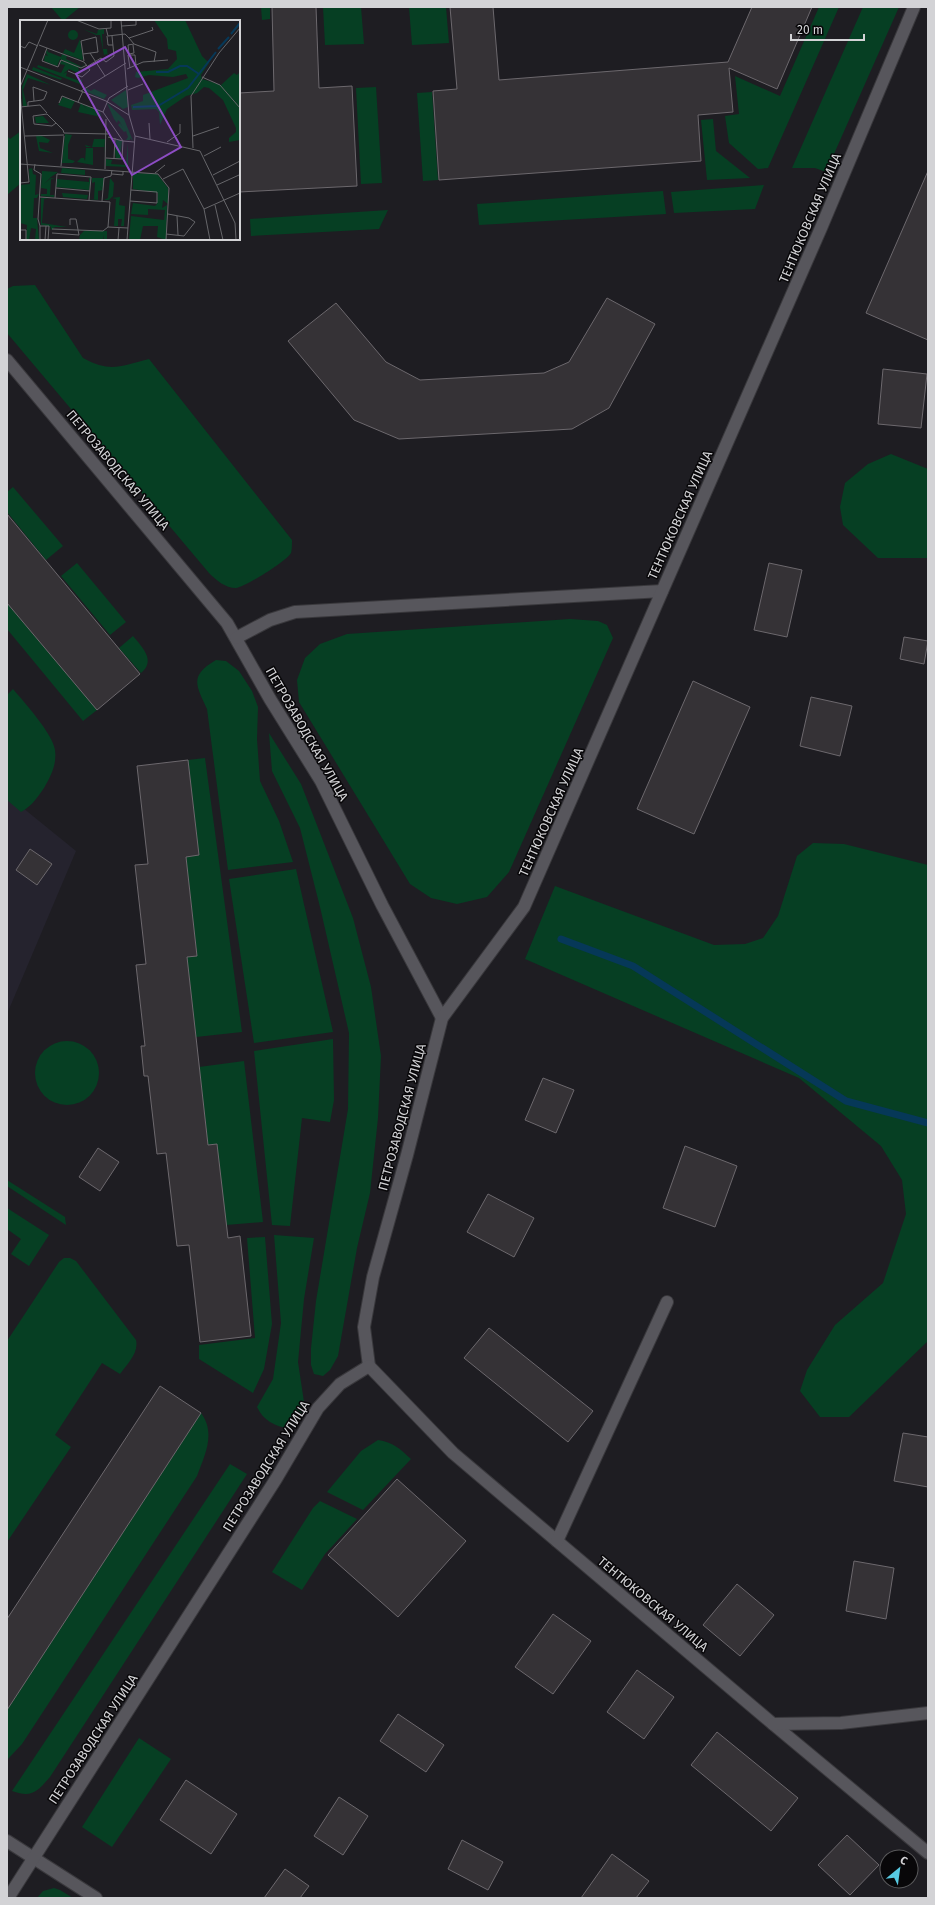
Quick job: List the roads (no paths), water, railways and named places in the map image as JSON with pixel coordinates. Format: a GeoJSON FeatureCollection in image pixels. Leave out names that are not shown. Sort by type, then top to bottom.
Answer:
{"type":"FeatureCollection","features":[{"type":"Feature","properties":{"kind":"street","name":"ТЕНТЮКОВСКАЯ УЛИЦА"},"geometry":{"type":"LineString","coordinates":[[442,1018],[524,907],[821,228],[914,7]]}},
{"type":"Feature","properties":{"kind":"street","name":"ПЕТРОЗАВОДСКАЯ УЛИЦА"},"geometry":{"type":"LineString","coordinates":[[7,360],[227,622],[270,699],[321,781],[382,905],[442,1018],[407,1155],[373,1277],[364,1327],[369,1366],[340,1384],[318,1408],[276,1479],[8,1898]]}},
{"type":"Feature","properties":{"kind":"street"},"geometry":{"type":"LineString","coordinates":[[236,638],[270,620],[295,612],[662,591]]}},
{"type":"Feature","properties":{"kind":"street"},"geometry":{"type":"LineString","coordinates":[[557,1541],[667,1302]]}},
{"type":"Feature","properties":{"kind":"street","name":"ТЕНТЮКОВСКАЯ УЛИЦА"},"geometry":{"type":"LineString","coordinates":[[369,1366],[453,1453],[773,1724],[928,1852]]}},
{"type":"Feature","properties":{"kind":"street"},"geometry":{"type":"LineString","coordinates":[[773,1724],[841,1724],[928,1713]]}},
{"type":"Feature","properties":{"kind":"street"},"geometry":{"type":"LineString","coordinates":[[7,1841],[96,1898]]}},
{"type":"Feature","properties":{"kind":"waterway"},"geometry":{"type":"LineString","coordinates":[[561,939],[633,966],[846,1101],[928,1123]]}}]}
